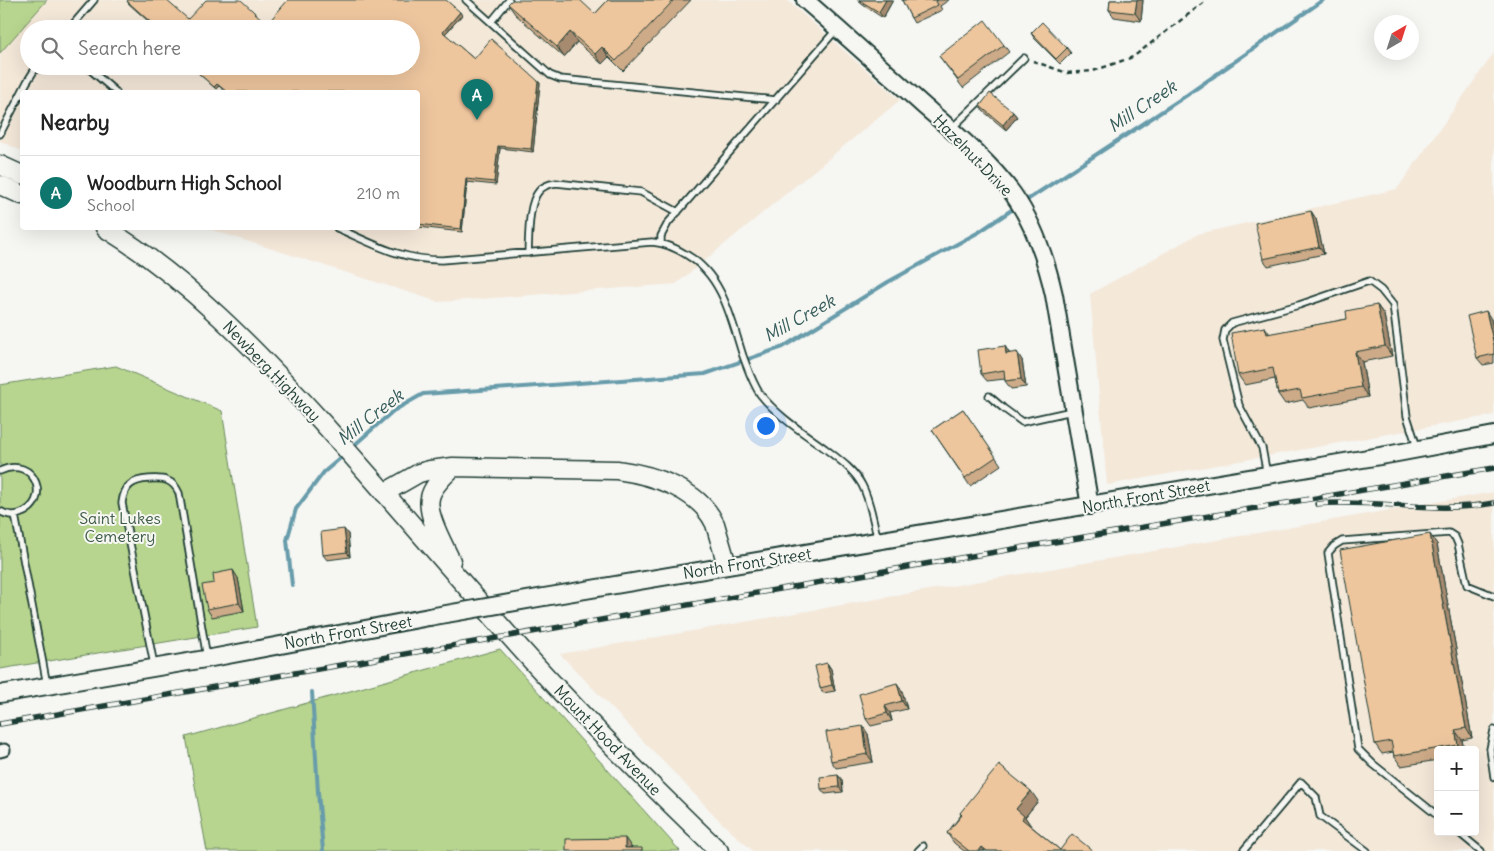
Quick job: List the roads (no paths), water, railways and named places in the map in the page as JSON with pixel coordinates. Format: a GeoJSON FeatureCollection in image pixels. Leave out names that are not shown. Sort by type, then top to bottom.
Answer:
{"type":"FeatureCollection","features":[{"type":"Feature","properties":{"kind":"main road","name":"Hazelnut Drive"},"geometry":{"type":"LineString","coordinates":[[805,0],[951,129],[990,167],[1013,193],[1034,230],[1048,269],[1054,295],[1090,506]]}},
{"type":"Feature","properties":{"kind":"main road"},"geometry":{"type":"LineString","coordinates":[[0,165],[20,174]]}},
{"type":"Feature","properties":{"kind":"main road"},"geometry":{"type":"LineString","coordinates":[[0,185],[20,194]]}},
{"type":"Feature","properties":{"kind":"main road","name":"Newberg Highway"},"geometry":{"type":"LineString","coordinates":[[108,230],[168,272],[241,336],[272,368],[500,625]]}},
{"type":"Feature","properties":{"kind":"main road","name":"North Front Street"},"geometry":{"type":"LineString","coordinates":[[0,694],[727,565],[878,542],[1267,476],[1494,435]]}},
{"type":"Feature","properties":{"kind":"main road"},"geometry":{"type":"LineString","coordinates":[[384,493],[420,473],[453,467],[617,470],[641,474],[685,493],[706,510],[712,518],[718,533],[727,565]]}},
{"type":"Feature","properties":{"kind":"main road"},"geometry":{"type":"LineString","coordinates":[[453,467],[432,491],[429,498],[437,529],[458,577]]}},
{"type":"Feature","properties":{"kind":"main road","name":"Mount Hood Avenue"},"geometry":{"type":"LineString","coordinates":[[500,625],[561,694],[719,851]]}},
{"type":"Feature","properties":{"kind":"lane"},"geometry":{"type":"LineString","coordinates":[[76,20],[94,0]]}},
{"type":"Feature","properties":{"kind":"lane"},"geometry":{"type":"LineString","coordinates":[[466,0],[550,74],[560,80],[776,100]]}},
{"type":"Feature","properties":{"kind":"lane"},"geometry":{"type":"LineString","coordinates":[[491,22],[510,0]]}},
{"type":"Feature","properties":{"kind":"lane"},"geometry":{"type":"LineString","coordinates":[[661,243],[665,229],[678,212],[837,28]]}},
{"type":"Feature","properties":{"kind":"lane"},"geometry":{"type":"LineString","coordinates":[[951,129],[1024,58]]}},
{"type":"Feature","properties":{"kind":"lane"},"geometry":{"type":"LineString","coordinates":[[23,90],[31,75]]}},
{"type":"Feature","properties":{"kind":"lane"},"geometry":{"type":"LineString","coordinates":[[96,75],[114,90]]}},
{"type":"Feature","properties":{"kind":"lane"},"geometry":{"type":"LineString","coordinates":[[0,134],[20,95]]}},
{"type":"Feature","properties":{"kind":"lane"},"geometry":{"type":"LineString","coordinates":[[528,253],[534,198],[543,187],[549,184],[556,183],[642,192],[678,212]]}},
{"type":"Feature","properties":{"kind":"lane"},"geometry":{"type":"LineString","coordinates":[[341,230],[389,252],[409,258],[425,260],[652,242],[670,246],[692,258],[712,275],[719,288],[728,308],[747,368],[758,390],[772,408],[845,464],[861,484],[867,496],[878,542]]}},
{"type":"Feature","properties":{"kind":"lane"},"geometry":{"type":"LineString","coordinates":[[1267,476],[1262,448],[1238,405],[1223,340],[1225,330],[1232,323],[1299,306],[1369,281],[1381,290],[1393,305],[1407,416],[1418,449]]}},
{"type":"Feature","properties":{"kind":"lane"},"geometry":{"type":"LineString","coordinates":[[989,396],[1022,422],[1074,411]]}},
{"type":"Feature","properties":{"kind":"lane"},"geometry":{"type":"LineString","coordinates":[[0,471],[11,467],[22,468],[31,474],[36,484],[38,495],[34,505],[26,512],[15,516],[4,514],[0,511]]}},
{"type":"Feature","properties":{"kind":"lane"},"geometry":{"type":"LineString","coordinates":[[154,667],[122,503],[126,489],[132,483],[139,480],[166,479],[172,482],[179,493],[207,658]]}},
{"type":"Feature","properties":{"kind":"lane"},"geometry":{"type":"LineString","coordinates":[[15,516],[47,686]]}},
{"type":"Feature","properties":{"kind":"lane"},"geometry":{"type":"LineString","coordinates":[[1434,813],[1373,764],[1358,748],[1328,553],[1342,541],[1449,533],[1456,538],[1467,585],[1494,596]]}},
{"type":"Feature","properties":{"kind":"lane"},"geometry":{"type":"LineString","coordinates":[[1494,730],[1490,749],[1494,777]]}},
{"type":"Feature","properties":{"kind":"lane"},"geometry":{"type":"LineString","coordinates":[[1243,851],[1302,782],[1316,797],[1320,816],[1367,851]]}},
{"type":"Feature","properties":{"kind":"lane"},"geometry":{"type":"LineString","coordinates":[[1463,836],[1481,851]]}},
{"type":"Feature","properties":{"kind":"waterway","name":"Mill Creek"},"geometry":{"type":"LineString","coordinates":[[1024,202],[1187,95],[1323,0]]}},
{"type":"Feature","properties":{"kind":"waterway","name":"Mill Creek"},"geometry":{"type":"LineString","coordinates":[[351,448],[393,411],[423,394],[705,374],[783,347],[888,282],[979,232],[1016,207]]}},
{"type":"Feature","properties":{"kind":"waterway","name":"Mill Creek"},"geometry":{"type":"LineString","coordinates":[[292,585],[287,540],[296,509],[324,472],[344,455]]}},
{"type":"Feature","properties":{"kind":"waterway","name":"Mill Creek"},"geometry":{"type":"LineString","coordinates":[[312,692],[323,851]]}},
{"type":"Feature","properties":{"kind":"railway"},"geometry":{"type":"LineString","coordinates":[[0,724],[948,560],[1494,468]]}},
{"type":"Feature","properties":{"kind":"railway"},"geometry":{"type":"LineString","coordinates":[[1317,504],[1361,503],[1450,507],[1494,503]]}},
{"type":"Feature","properties":{"kind":"place","name":"Woodburn High School"},"geometry":{"type":"Point","coordinates":[477,120]}},
{"type":"Feature","properties":{"kind":"park label","name":"Saint Lukes Cemetery"},"geometry":{"type":"Point","coordinates":[120,527]}}]}
